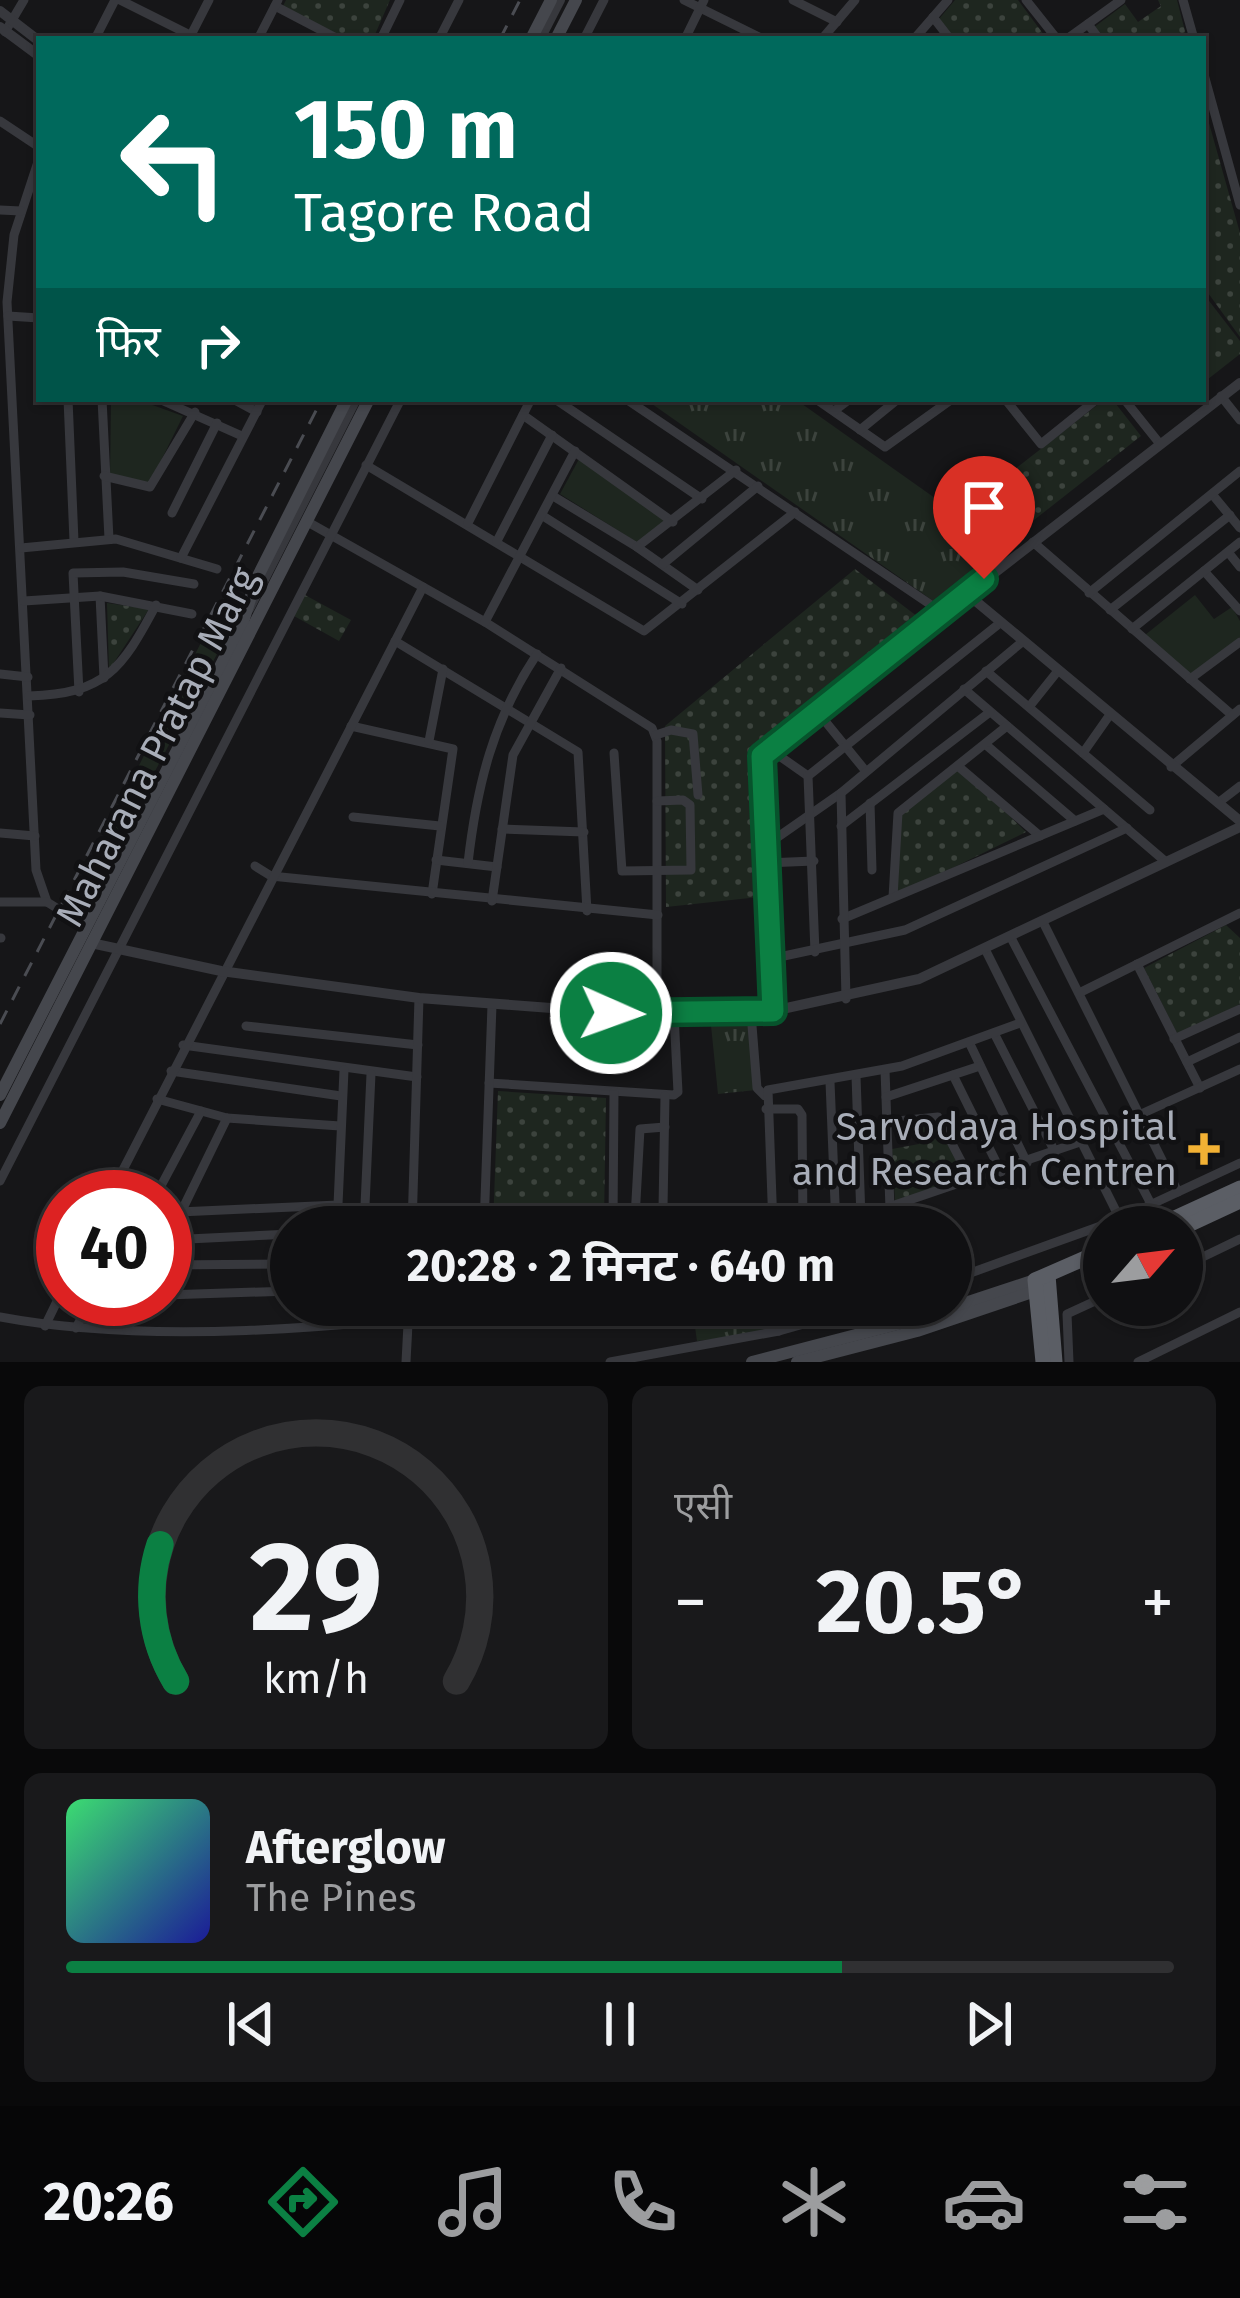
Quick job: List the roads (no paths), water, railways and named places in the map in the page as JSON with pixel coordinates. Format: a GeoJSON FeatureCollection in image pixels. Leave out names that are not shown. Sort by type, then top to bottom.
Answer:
{"type":"FeatureCollection","features":[{"type":"Feature","properties":{"kind":"highway"},"geometry":{"type":"LineString","coordinates":[[1201,1206],[1240,1188]]}},
{"type":"Feature","properties":{"kind":"highway"},"geometry":{"type":"LineString","coordinates":[[1203,1218],[1240,1201]]}},
{"type":"Feature","properties":{"kind":"highway"},"geometry":{"type":"LineString","coordinates":[[1043,1282],[1083,1261]]}},
{"type":"Feature","properties":{"kind":"highway"},"geometry":{"type":"LineString","coordinates":[[1043,1282],[1083,1269]]}},
{"type":"Feature","properties":{"kind":"highway"},"geometry":{"type":"LineString","coordinates":[[1043,1282],[1059,1315],[1055,1362]]}},
{"type":"Feature","properties":{"kind":"highway"},"geometry":{"type":"LineString","coordinates":[[1043,1282],[1043,1362]]}},
{"type":"Feature","properties":{"kind":"main road"},"geometry":{"type":"LineString","coordinates":[[537,36],[555,0]]}},
{"type":"Feature","properties":{"kind":"main road"},"geometry":{"type":"LineString","coordinates":[[558,36],[577,0]]}},
{"type":"Feature","properties":{"kind":"main road","name":"Maharana Pratap Marg"},"geometry":{"type":"LineString","coordinates":[[187,744],[248,610],[256,580],[350,402]]}},
{"type":"Feature","properties":{"kind":"main road","name":"Maharana Pratap Marg"},"geometry":{"type":"LineString","coordinates":[[0,1095],[91,943],[138,838],[367,402]]}},
{"type":"Feature","properties":{"kind":"main road","name":"Maharana Pratap Marg"},"geometry":{"type":"LineString","coordinates":[[0,1123],[84,925],[138,838]]}},
{"type":"Feature","properties":{"kind":"main road"},"geometry":{"type":"LineString","coordinates":[[752,1362],[1043,1282]]}},
{"type":"Feature","properties":{"kind":"main road"},"geometry":{"type":"LineString","coordinates":[[797,1362],[917,1330],[1043,1282]]}},
{"type":"Feature","properties":{"kind":"street"},"geometry":{"type":"LineString","coordinates":[[6,27],[24,0]]}},
{"type":"Feature","properties":{"kind":"street"},"geometry":{"type":"LineString","coordinates":[[97,36],[117,0],[193,36]]}},
{"type":"Feature","properties":{"kind":"street"},"geometry":{"type":"LineString","coordinates":[[195,36],[209,0]]}},
{"type":"Feature","properties":{"kind":"street"},"geometry":{"type":"LineString","coordinates":[[382,36],[400,0]]}},
{"type":"Feature","properties":{"kind":"street"},"geometry":{"type":"LineString","coordinates":[[441,36],[459,0]]}},
{"type":"Feature","properties":{"kind":"street"},"geometry":{"type":"LineString","coordinates":[[586,36],[604,0]]}},
{"type":"Feature","properties":{"kind":"street"},"geometry":{"type":"LineString","coordinates":[[684,0],[703,4],[758,36]]}},
{"type":"Feature","properties":{"kind":"street"},"geometry":{"type":"LineString","coordinates":[[793,0],[837,22]]}},
{"type":"Feature","properties":{"kind":"street"},"geometry":{"type":"LineString","coordinates":[[825,36],[855,0]]}},
{"type":"Feature","properties":{"kind":"street"},"geometry":{"type":"LineString","coordinates":[[917,36],[948,0]]}},
{"type":"Feature","properties":{"kind":"street"},"geometry":{"type":"LineString","coordinates":[[1026,0],[1056,36]]}},
{"type":"Feature","properties":{"kind":"street"},"geometry":{"type":"LineString","coordinates":[[1183,0],[1193,36]]}},
{"type":"Feature","properties":{"kind":"street"},"geometry":{"type":"LineString","coordinates":[[1071,36],[1116,2]]}},
{"type":"Feature","properties":{"kind":"street"},"geometry":{"type":"LineString","coordinates":[[260,36],[276,3],[333,36]]}},
{"type":"Feature","properties":{"kind":"street"},"geometry":{"type":"LineString","coordinates":[[687,36],[703,4]]}},
{"type":"Feature","properties":{"kind":"street"},"geometry":{"type":"LineString","coordinates":[[0,11],[6,27],[36,53]]}},
{"type":"Feature","properties":{"kind":"street"},"geometry":{"type":"LineString","coordinates":[[933,17],[948,36]]}},
{"type":"Feature","properties":{"kind":"street"},"geometry":{"type":"LineString","coordinates":[[1088,23],[1097,36]]}},
{"type":"Feature","properties":{"kind":"street"},"geometry":{"type":"LineString","coordinates":[[6,27],[36,40]]}},
{"type":"Feature","properties":{"kind":"street"},"geometry":{"type":"LineString","coordinates":[[1206,82],[1240,205]]}},
{"type":"Feature","properties":{"kind":"street"},"geometry":{"type":"LineString","coordinates":[[0,121],[36,145]]}},
{"type":"Feature","properties":{"kind":"street"},"geometry":{"type":"LineString","coordinates":[[36,168],[10,259],[5,393],[21,548],[35,836],[39,884],[47,902]]}},
{"type":"Feature","properties":{"kind":"street"},"geometry":{"type":"LineString","coordinates":[[0,210],[21,211]]}},
{"type":"Feature","properties":{"kind":"street"},"geometry":{"type":"LineString","coordinates":[[8,316],[36,318]]}},
{"type":"Feature","properties":{"kind":"street"},"geometry":{"type":"LineString","coordinates":[[773,1011],[760,763],[768,748],[1240,383]]}},
{"type":"Feature","properties":{"kind":"street"},"geometry":{"type":"LineString","coordinates":[[1222,396],[1240,420]]}},
{"type":"Feature","properties":{"kind":"street"},"geometry":{"type":"LineString","coordinates":[[68,402],[74,541]]}},
{"type":"Feature","properties":{"kind":"street"},"geometry":{"type":"LineString","coordinates":[[102,402],[109,539]]}},
{"type":"Feature","properties":{"kind":"street"},"geometry":{"type":"LineString","coordinates":[[167,402],[242,436]]}},
{"type":"Feature","properties":{"kind":"street"},"geometry":{"type":"LineString","coordinates":[[238,402],[256,412]]}},
{"type":"Feature","properties":{"kind":"street"},"geometry":{"type":"LineString","coordinates":[[181,558],[261,402]]}},
{"type":"Feature","properties":{"kind":"street"},"geometry":{"type":"LineString","coordinates":[[248,610],[351,402]]}},
{"type":"Feature","properties":{"kind":"street"},"geometry":{"type":"LineString","coordinates":[[0,1181],[399,402]]}},
{"type":"Feature","properties":{"kind":"street"},"geometry":{"type":"LineString","coordinates":[[468,523],[529,402]]}},
{"type":"Feature","properties":{"kind":"street"},"geometry":{"type":"LineString","coordinates":[[559,402],[702,499]]}},
{"type":"Feature","properties":{"kind":"street"},"geometry":{"type":"LineString","coordinates":[[631,402],[943,613]]}},
{"type":"Feature","properties":{"kind":"street"},"geometry":{"type":"LineString","coordinates":[[820,402],[888,446],[948,402]]}},
{"type":"Feature","properties":{"kind":"street"},"geometry":{"type":"LineString","coordinates":[[834,411],[846,402]]}},
{"type":"Feature","properties":{"kind":"street"},"geometry":{"type":"LineString","coordinates":[[860,430],[894,402]]}},
{"type":"Feature","properties":{"kind":"street"},"geometry":{"type":"LineString","coordinates":[[1007,402],[1041,444],[1093,402]]}},
{"type":"Feature","properties":{"kind":"street"},"geometry":{"type":"LineString","coordinates":[[1126,402],[1160,444]]}},
{"type":"Feature","properties":{"kind":"street"},"geometry":{"type":"LineString","coordinates":[[104,476],[150,487],[195,412]]}},
{"type":"Feature","properties":{"kind":"street"},"geometry":{"type":"LineString","coordinates":[[523,415],[673,522]]}},
{"type":"Feature","properties":{"kind":"street"},"geometry":{"type":"LineString","coordinates":[[172,513],[217,423]]}},
{"type":"Feature","properties":{"kind":"street"},"geometry":{"type":"LineString","coordinates":[[497,541],[552,435]]}},
{"type":"Feature","properties":{"kind":"street"},"geometry":{"type":"LineString","coordinates":[[485,622],[575,451]]}},
{"type":"Feature","properties":{"kind":"street"},"geometry":{"type":"LineString","coordinates":[[0,465],[13,464]]}},
{"type":"Feature","properties":{"kind":"street"},"geometry":{"type":"LineString","coordinates":[[366,465],[644,631],[795,512]]}},
{"type":"Feature","properties":{"kind":"street"},"geometry":{"type":"LineString","coordinates":[[637,547],[736,470]]}},
{"type":"Feature","properties":{"kind":"street"},"geometry":{"type":"LineString","coordinates":[[1089,593],[1238,475]]}},
{"type":"Feature","properties":{"kind":"street"},"geometry":{"type":"LineString","coordinates":[[663,564],[758,486]]}},
{"type":"Feature","properties":{"kind":"street"},"geometry":{"type":"LineString","coordinates":[[1212,494],[1240,528]]}},
{"type":"Feature","properties":{"kind":"street"},"geometry":{"type":"LineString","coordinates":[[553,496],[698,590]]}},
{"type":"Feature","properties":{"kind":"street"},"geometry":{"type":"LineString","coordinates":[[1110,610],[1230,515]]}},
{"type":"Feature","properties":{"kind":"street"},"geometry":{"type":"LineString","coordinates":[[543,516],[682,604]]}},
{"type":"Feature","properties":{"kind":"street"},"geometry":{"type":"LineString","coordinates":[[306,521],[561,668],[646,722],[656,735],[657,1016]]}},
{"type":"Feature","properties":{"kind":"street"},"geometry":{"type":"LineString","coordinates":[[21,548],[109,539],[217,569]]}},
{"type":"Feature","properties":{"kind":"street"},"geometry":{"type":"LineString","coordinates":[[1033,542],[1190,679],[1236,712],[1170,767]]}},
{"type":"Feature","properties":{"kind":"street"},"geometry":{"type":"LineString","coordinates":[[1132,629],[1240,542]]}},
{"type":"Feature","properties":{"kind":"street"},"geometry":{"type":"LineString","coordinates":[[1228,552],[1240,566]]}},
{"type":"Feature","properties":{"kind":"street"},"geometry":{"type":"LineString","coordinates":[[79,692],[73,573],[80,570],[194,584]]}},
{"type":"Feature","properties":{"kind":"street"},"geometry":{"type":"LineString","coordinates":[[1204,571],[1240,611]]}},
{"type":"Feature","properties":{"kind":"street"},"geometry":{"type":"LineString","coordinates":[[123,1170],[221,971],[423,587]]}},
{"type":"Feature","properties":{"kind":"street"},"geometry":{"type":"LineString","coordinates":[[91,943],[221,971],[419,998],[657,1016],[773,1011],[846,999],[920,979],[1240,824],[966,593]]}},
{"type":"Feature","properties":{"kind":"street"},"geometry":{"type":"LineString","coordinates":[[24,601],[100,596],[192,614]]}},
{"type":"Feature","properties":{"kind":"street"},"geometry":{"type":"LineString","coordinates":[[100,596],[104,678]]}},
{"type":"Feature","properties":{"kind":"street"},"geometry":{"type":"LineString","coordinates":[[29,696],[79,692],[104,678],[132,649],[156,605]]}},
{"type":"Feature","properties":{"kind":"street"},"geometry":{"type":"LineString","coordinates":[[808,776],[1000,623]]}},
{"type":"Feature","properties":{"kind":"street"},"geometry":{"type":"LineString","coordinates":[[395,641],[504,704],[580,758],[587,911]]}},
{"type":"Feature","properties":{"kind":"street"},"geometry":{"type":"LineString","coordinates":[[764,846],[841,793],[864,769],[1022,642]]}},
{"type":"Feature","properties":{"kind":"street"},"geometry":{"type":"LineString","coordinates":[[1190,679],[1240,643]]}},
{"type":"Feature","properties":{"kind":"street"},"geometry":{"type":"LineString","coordinates":[[468,863],[487,746],[504,704],[537,654]]}},
{"type":"Feature","properties":{"kind":"street"},"geometry":{"type":"LineString","coordinates":[[492,901],[511,766],[529,721],[561,668]]}},
{"type":"Feature","properties":{"kind":"street"},"geometry":{"type":"LineString","coordinates":[[429,741],[443,669]]}},
{"type":"Feature","properties":{"kind":"street"},"geometry":{"type":"LineString","coordinates":[[986,670],[1150,810]]}},
{"type":"Feature","properties":{"kind":"street"},"geometry":{"type":"LineString","coordinates":[[1029,707],[1058,672]]}},
{"type":"Feature","properties":{"kind":"street"},"geometry":{"type":"LineString","coordinates":[[0,674],[28,677]]}},
{"type":"Feature","properties":{"kind":"street"},"geometry":{"type":"LineString","coordinates":[[964,689],[1166,862]]}},
{"type":"Feature","properties":{"kind":"street"},"geometry":{"type":"LineString","coordinates":[[816,710],[864,769]]}},
{"type":"Feature","properties":{"kind":"street"},"geometry":{"type":"LineString","coordinates":[[841,826],[990,712]]}},
{"type":"Feature","properties":{"kind":"street"},"geometry":{"type":"LineString","coordinates":[[0,713],[30,715]]}},
{"type":"Feature","properties":{"kind":"street"},"geometry":{"type":"LineString","coordinates":[[1083,753],[1109,716]]}},
{"type":"Feature","properties":{"kind":"street"},"geometry":{"type":"LineString","coordinates":[[351,726],[449,745],[454,756],[432,894]]}},
{"type":"Feature","properties":{"kind":"street"},"geometry":{"type":"LineString","coordinates":[[893,897],[898,813],[1006,726]]}},
{"type":"Feature","properties":{"kind":"street"},"geometry":{"type":"LineString","coordinates":[[656,735],[670,730],[692,734],[698,795]]}},
{"type":"Feature","properties":{"kind":"street"},"geometry":{"type":"LineString","coordinates":[[985,744],[1075,821]]}},
{"type":"Feature","properties":{"kind":"street"},"geometry":{"type":"LineString","coordinates":[[768,748],[808,776],[815,952]]}},
{"type":"Feature","properties":{"kind":"street"},"geometry":{"type":"LineString","coordinates":[[614,752],[619,866],[624,872],[688,873],[692,866],[690,805],[683,800],[657,801]]}},
{"type":"Feature","properties":{"kind":"street"},"geometry":{"type":"LineString","coordinates":[[959,766],[1040,836]]}},
{"type":"Feature","properties":{"kind":"street"},"geometry":{"type":"LineString","coordinates":[[1218,803],[1240,786]]}},
{"type":"Feature","properties":{"kind":"street"},"geometry":{"type":"LineString","coordinates":[[841,793],[846,999]]}},
{"type":"Feature","properties":{"kind":"street"},"geometry":{"type":"LineString","coordinates":[[870,803],[872,870]]}},
{"type":"Feature","properties":{"kind":"street"},"geometry":{"type":"LineString","coordinates":[[842,919],[1104,809]]}},
{"type":"Feature","properties":{"kind":"street"},"geometry":{"type":"LineString","coordinates":[[353,817],[440,826]]}},
{"type":"Feature","properties":{"kind":"street"},"geometry":{"type":"LineString","coordinates":[[770,959],[843,947],[915,926],[1127,828]]}},
{"type":"Feature","properties":{"kind":"street"},"geometry":{"type":"LineString","coordinates":[[502,829],[584,832]]}},
{"type":"Feature","properties":{"kind":"street"},"geometry":{"type":"LineString","coordinates":[[0,833],[35,836]]}},
{"type":"Feature","properties":{"kind":"street"},"geometry":{"type":"LineString","coordinates":[[436,860],[497,867]]}},
{"type":"Feature","properties":{"kind":"street"},"geometry":{"type":"LineString","coordinates":[[766,863],[814,861]]}},
{"type":"Feature","properties":{"kind":"street"},"geometry":{"type":"LineString","coordinates":[[255,866],[271,876],[658,915]]}},
{"type":"Feature","properties":{"kind":"street"},"geometry":{"type":"LineString","coordinates":[[0,902],[47,902],[84,925]]}},
{"type":"Feature","properties":{"kind":"street"},"geometry":{"type":"LineString","coordinates":[[1078,993],[1234,915],[1240,927]]}},
{"type":"Feature","properties":{"kind":"street"},"geometry":{"type":"LineString","coordinates":[[1043,922],[1178,1192]]}},
{"type":"Feature","properties":{"kind":"street"},"geometry":{"type":"LineString","coordinates":[[1010,937],[1151,1204]]}},
{"type":"Feature","properties":{"kind":"street"},"geometry":{"type":"LineString","coordinates":[[985,949],[1113,1206]]}},
{"type":"Feature","properties":{"kind":"street"},"geometry":{"type":"LineString","coordinates":[[1137,964],[1200,1088]]}},
{"type":"Feature","properties":{"kind":"street"},"geometry":{"type":"LineString","coordinates":[[413,1206],[419,998]]}},
{"type":"Feature","properties":{"kind":"street"},"geometry":{"type":"LineString","coordinates":[[484,1206],[492,1005]]}},
{"type":"Feature","properties":{"kind":"street"},"geometry":{"type":"LineString","coordinates":[[1174,1039],[1240,1009]]}},
{"type":"Feature","properties":{"kind":"street"},"geometry":{"type":"LineString","coordinates":[[751,1013],[757,1088],[766,1096]]}},
{"type":"Feature","properties":{"kind":"street"},"geometry":{"type":"LineString","coordinates":[[488,1083],[665,1096],[678,1092],[674,1016]]}},
{"type":"Feature","properties":{"kind":"street"},"geometry":{"type":"LineString","coordinates":[[772,1206],[766,1096],[772,1088],[885,1070],[1020,1022]]}},
{"type":"Feature","properties":{"kind":"street"},"geometry":{"type":"LineString","coordinates":[[246,1025],[418,1046]]}},
{"type":"Feature","properties":{"kind":"street"},"geometry":{"type":"LineString","coordinates":[[994,1033],[1055,1152]]}},
{"type":"Feature","properties":{"kind":"street"},"geometry":{"type":"LineString","coordinates":[[1186,1062],[1240,1037]]}},
{"type":"Feature","properties":{"kind":"street"},"geometry":{"type":"LineString","coordinates":[[969,1042],[1027,1163]]}},
{"type":"Feature","properties":{"kind":"street"},"geometry":{"type":"LineString","coordinates":[[183,1046],[370,1074],[417,1076]]}},
{"type":"Feature","properties":{"kind":"street"},"geometry":{"type":"LineString","coordinates":[[886,1097],[980,1066]]}},
{"type":"Feature","properties":{"kind":"street"},"geometry":{"type":"LineString","coordinates":[[192,1211],[338,1204],[344,1070]]}},
{"type":"Feature","properties":{"kind":"street"},"geometry":{"type":"LineString","coordinates":[[885,1070],[890,1206]]}},
{"type":"Feature","properties":{"kind":"street"},"geometry":{"type":"LineString","coordinates":[[1139,1115],[1240,1070]]}},
{"type":"Feature","properties":{"kind":"street"},"geometry":{"type":"LineString","coordinates":[[171,1071],[341,1096]]}},
{"type":"Feature","properties":{"kind":"street"},"geometry":{"type":"LineString","coordinates":[[365,1206],[370,1074]]}},
{"type":"Feature","properties":{"kind":"street"},"geometry":{"type":"LineString","coordinates":[[952,1075],[1001,1172]]}},
{"type":"Feature","properties":{"kind":"street"},"geometry":{"type":"LineString","coordinates":[[856,1076],[861,1206]]}},
{"type":"Feature","properties":{"kind":"street"},"geometry":{"type":"LineString","coordinates":[[830,1082],[835,1206]]}},
{"type":"Feature","properties":{"kind":"street"},"geometry":{"type":"LineString","coordinates":[[613,1206],[614,1092]]}},
{"type":"Feature","properties":{"kind":"street"},"geometry":{"type":"LineString","coordinates":[[663,1206],[665,1096]]}},
{"type":"Feature","properties":{"kind":"street"},"geometry":{"type":"LineString","coordinates":[[158,1100],[227,1118],[340,1126]]}},
{"type":"Feature","properties":{"kind":"street"},"geometry":{"type":"LineString","coordinates":[[766,1109],[798,1109],[802,1115],[803,1206]]}},
{"type":"Feature","properties":{"kind":"street"},"geometry":{"type":"LineString","coordinates":[[169,1170],[201,1111]]}},
{"type":"Feature","properties":{"kind":"street"},"geometry":{"type":"LineString","coordinates":[[887,1122],[938,1117],[972,1182]]}},
{"type":"Feature","properties":{"kind":"street"},"geometry":{"type":"LineString","coordinates":[[192,1187],[227,1118]]}},
{"type":"Feature","properties":{"kind":"street"},"geometry":{"type":"LineString","coordinates":[[636,1206],[640,1129],[664,1127]]}},
{"type":"Feature","properties":{"kind":"street"},"geometry":{"type":"LineString","coordinates":[[899,1206],[1080,1142]]}},
{"type":"Feature","properties":{"kind":"street"},"geometry":{"type":"LineString","coordinates":[[1147,1206],[1240,1163]]}},
{"type":"Feature","properties":{"kind":"street"},"geometry":{"type":"LineString","coordinates":[[972,1272],[1083,1232]]}},
{"type":"Feature","properties":{"kind":"street"},"geometry":{"type":"LineString","coordinates":[[192,1241],[270,1236]]}},
{"type":"Feature","properties":{"kind":"street"},"geometry":{"type":"LineString","coordinates":[[1203,1257],[1240,1239]]}},
{"type":"Feature","properties":{"kind":"street"},"geometry":{"type":"LineString","coordinates":[[192,1265],[270,1264]]}},
{"type":"Feature","properties":{"kind":"street"},"geometry":{"type":"LineString","coordinates":[[192,1294],[270,1292]]}},
{"type":"Feature","properties":{"kind":"street"},"geometry":{"type":"LineString","coordinates":[[1069,1362],[1059,1315],[1083,1305]]}},
{"type":"Feature","properties":{"kind":"street"},"geometry":{"type":"LineString","coordinates":[[1138,1362],[1240,1314]]}},
{"type":"Feature","properties":{"kind":"street"},"geometry":{"type":"LineString","coordinates":[[0,1317],[36,1324]]}},
{"type":"Feature","properties":{"kind":"street"},"geometry":{"type":"LineString","coordinates":[[45,1326],[127,1330],[270,1320]]}},
{"type":"Feature","properties":{"kind":"street"},"geometry":{"type":"LineString","coordinates":[[127,1330],[129,1326]]}},
{"type":"Feature","properties":{"kind":"street"},"geometry":{"type":"LineString","coordinates":[[406,1362],[408,1326]]}},
{"type":"Feature","properties":{"kind":"street"},"geometry":{"type":"LineString","coordinates":[[778,1326],[778,1331]]}},
{"type":"Feature","properties":{"kind":"street"},"geometry":{"type":"LineString","coordinates":[[610,1362],[792,1326]]}},
{"type":"Feature","properties":{"kind":"railway"},"geometry":{"type":"LineString","coordinates":[[502,36],[520,0]]}},
{"type":"Feature","properties":{"kind":"railway"},"geometry":{"type":"LineString","coordinates":[[0,1024],[320,402]]}},
{"type":"Feature","properties":{"kind":"place","name":"Sarvodaya Hospital and Research Centren"},"geometry":{"type":"Point","coordinates":[1204,1149]}}]}
